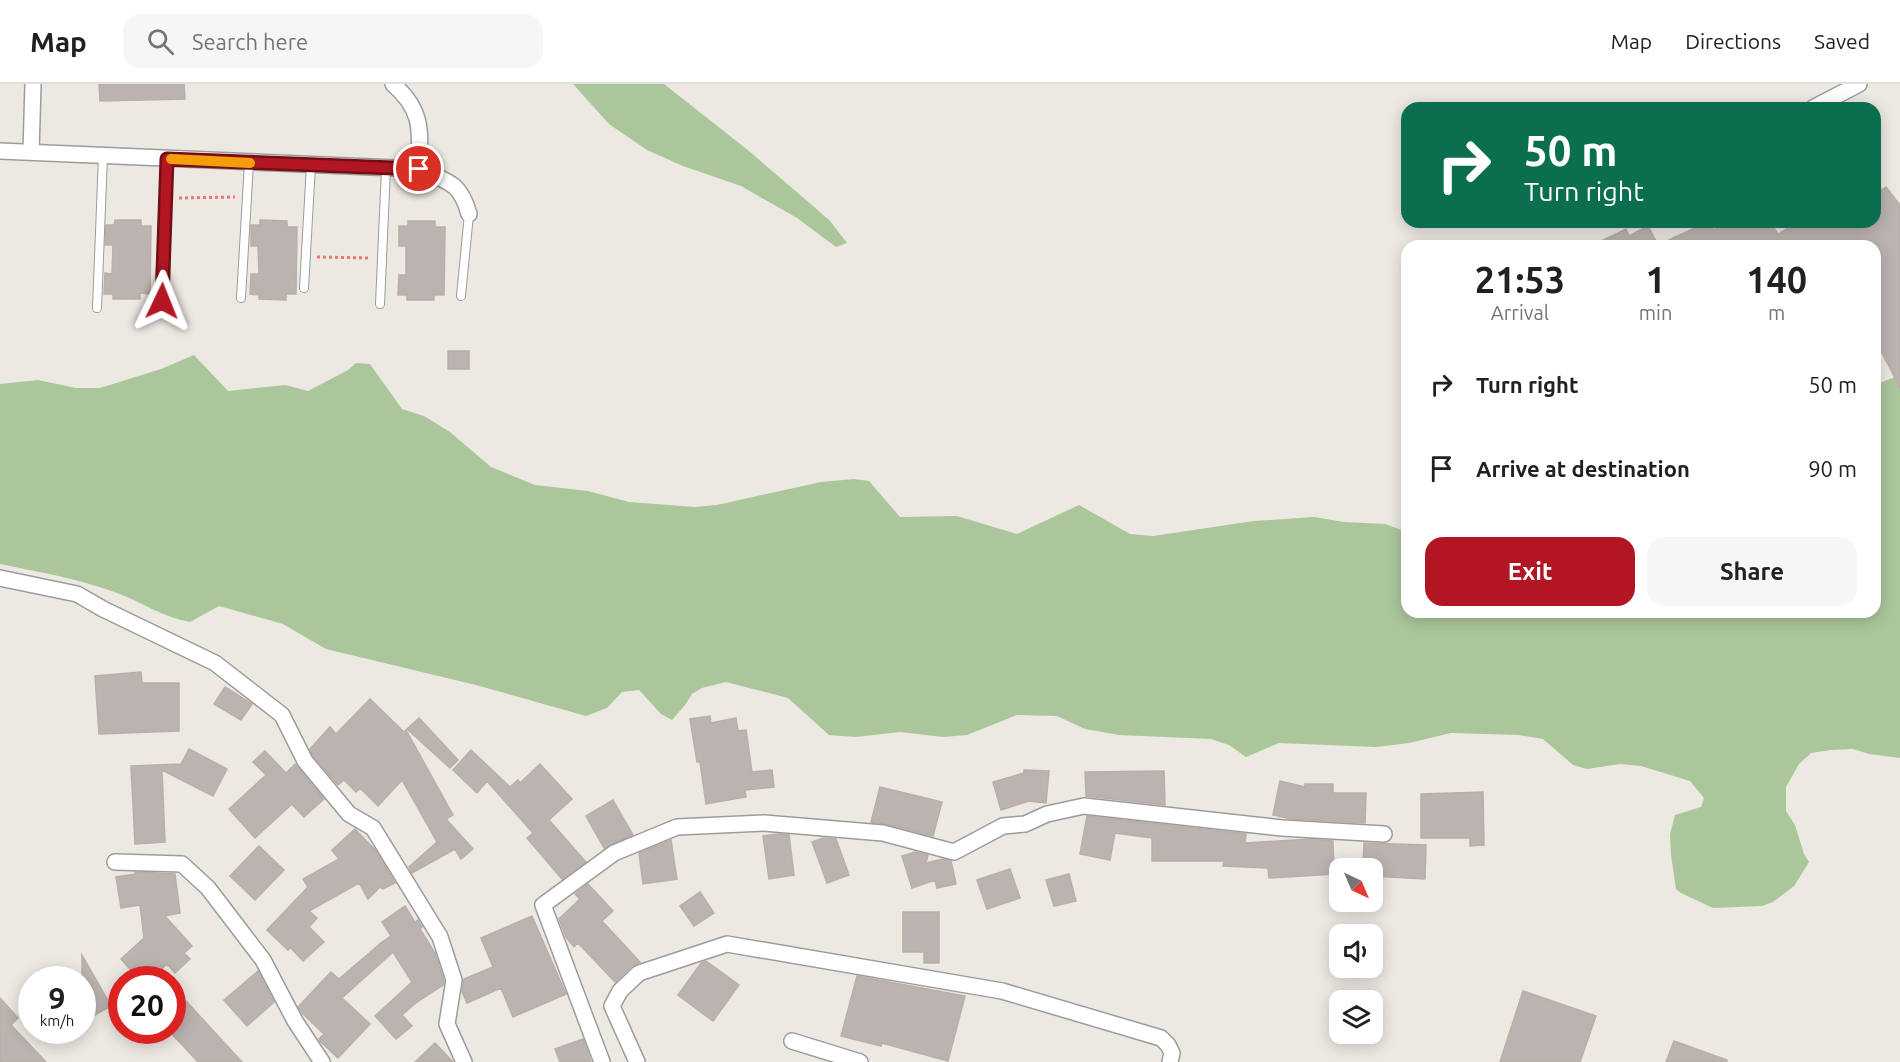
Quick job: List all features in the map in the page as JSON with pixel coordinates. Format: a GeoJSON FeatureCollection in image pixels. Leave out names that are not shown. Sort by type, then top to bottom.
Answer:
{"type":"FeatureCollection","features":[{"type":"Feature","properties":{"kind":"street"},"geometry":{"type":"LineString","coordinates":[[31,152],[33,84]]}},
{"type":"Feature","properties":{"kind":"street"},"geometry":{"type":"LineString","coordinates":[[393,84],[412,105],[420,128],[419,169]]}},
{"type":"Feature","properties":{"kind":"street"},"geometry":{"type":"LineString","coordinates":[[1824,102],[1859,84]]}},
{"type":"Feature","properties":{"kind":"street"},"geometry":{"type":"LineString","coordinates":[[0,151],[419,169],[455,185],[464,197],[469,214]]}},
{"type":"Feature","properties":{"kind":"street"},"geometry":{"type":"LineString","coordinates":[[0,578],[77,594],[214,663],[282,715],[305,761],[349,814],[373,828],[440,937],[454,980],[447,1024],[464,1062]]}},
{"type":"Feature","properties":{"kind":"street"},"geometry":{"type":"LineString","coordinates":[[602,1062],[543,905],[614,853],[677,826],[764,823],[883,833],[954,852],[1003,826],[1025,824],[1047,814],[1084,806],[1282,828],[1384,834]]}},
{"type":"Feature","properties":{"kind":"street"},"geometry":{"type":"LineString","coordinates":[[115,862],[182,864],[208,888],[262,960],[295,1021],[322,1062]]}},
{"type":"Feature","properties":{"kind":"street"},"geometry":{"type":"LineString","coordinates":[[636,1062],[612,1006],[620,991],[639,973],[727,944],[1002,990],[1161,1038],[1173,1053],[1170,1062]]}},
{"type":"Feature","properties":{"kind":"street"},"geometry":{"type":"LineString","coordinates":[[792,1041],[860,1062]]}},
{"type":"Feature","properties":{"kind":"lane"},"geometry":{"type":"LineString","coordinates":[[96,309],[103,156]]}},
{"type":"Feature","properties":{"kind":"lane"},"geometry":{"type":"LineString","coordinates":[[162,301],[167,159]]}},
{"type":"Feature","properties":{"kind":"lane"},"geometry":{"type":"LineString","coordinates":[[241,298],[249,163]]}},
{"type":"Feature","properties":{"kind":"lane"},"geometry":{"type":"LineString","coordinates":[[304,288],[311,165]]}},
{"type":"Feature","properties":{"kind":"lane"},"geometry":{"type":"LineString","coordinates":[[380,304],[386,169]]}},
{"type":"Feature","properties":{"kind":"lane"},"geometry":{"type":"LineString","coordinates":[[461,296],[469,214]]}},
{"type":"Feature","properties":{"kind":"path"},"geometry":{"type":"LineString","coordinates":[[165,198],[246,197]]}},
{"type":"Feature","properties":{"kind":"path"},"geometry":{"type":"LineString","coordinates":[[306,257],[382,258]]}},
{"type":"Feature","properties":{"kind":"green space"},"geometry":{"type":"Polygon","coordinates":[[[573,84],[664,84],[749,151],[813,206],[830,221],[847,243],[836,247],[797,218],[741,186],[683,166],[647,150],[609,124],[573,84]]]}},
{"type":"Feature","properties":{"kind":"green space"},"geometry":{"type":"Polygon","coordinates":[[[194,355],[228,391],[285,385],[308,391],[348,370],[356,363],[370,364],[402,409],[424,416],[450,432],[491,467],[535,485],[588,491],[629,502],[695,507],[717,505],[821,482],[854,479],[869,481],[900,517],[957,516],[1017,534],[1079,505],[1130,534],[1153,536],[1254,521],[1314,517],[1344,522],[1385,524],[1401,530],[1401,618],[1881,618],[1881,383],[1900,375],[1900,758],[1869,754],[1853,749],[1811,753],[1799,764],[1786,787],[1786,811],[1795,825],[1804,854],[1809,862],[1794,886],[1773,902],[1762,906],[1713,908],[1676,889],[1670,834],[1675,815],[1701,807],[1704,798],[1690,781],[1641,766],[1620,764],[1587,769],[1573,765],[1543,739],[1519,735],[1451,733],[1409,743],[1376,747],[1279,743],[1246,757],[1229,745],[1211,739],[1119,735],[1085,729],[1057,716],[1017,715],[967,735],[943,737],[900,732],[856,737],[829,735],[788,698],[726,682],[702,688],[692,694],[672,720],[661,714],[639,690],[622,692],[607,708],[586,716],[476,685],[326,649],[283,624],[219,606],[190,622],[171,617],[103,588],[0,564],[0,384],[38,380],[76,388],[100,388],[161,369],[194,355]]]}},
{"type":"Feature","properties":{"kind":"building"},"geometry":{"type":"Polygon","coordinates":[[[99,84],[184,84],[185,99],[100,101],[99,84]]]}},
{"type":"Feature","properties":{"kind":"building"},"geometry":{"type":"Polygon","coordinates":[[[1886,187],[1900,205],[1900,388],[1881,351],[1881,240],[1669,240],[1695,228],[1713,228],[1714,230],[1717,228],[1774,228],[1778,234],[1788,228],[1881,228],[1881,191],[1886,187]]]}},
{"type":"Feature","properties":{"kind":"building"},"geometry":{"type":"Polygon","coordinates":[[[115,220],[141,220],[141,226],[151,226],[150,294],[140,293],[140,299],[113,299],[113,294],[104,294],[105,273],[112,274],[113,245],[105,245],[106,225],[114,225],[115,220]]]}},
{"type":"Feature","properties":{"kind":"building"},"geometry":{"type":"Polygon","coordinates":[[[260,220],[287,221],[287,227],[297,227],[296,294],[286,294],[286,300],[259,299],[259,295],[250,294],[251,274],[259,274],[258,246],[251,246],[251,225],[260,225],[260,220]]]}},
{"type":"Feature","properties":{"kind":"building"},"geometry":{"type":"Polygon","coordinates":[[[408,221],[435,221],[435,227],[445,227],[444,295],[434,295],[434,300],[407,300],[407,295],[398,295],[399,275],[406,275],[406,246],[399,246],[399,226],[408,226],[408,221]]]}},
{"type":"Feature","properties":{"kind":"building"},"geometry":{"type":"Polygon","coordinates":[[[1649,228],[1655,240],[1603,240],[1626,229],[1629,236],[1649,228]]]}},
{"type":"Feature","properties":{"kind":"building"},"geometry":{"type":"Polygon","coordinates":[[[448,351],[469,351],[469,369],[448,369],[448,351]]]}},
{"type":"Feature","properties":{"kind":"building"},"geometry":{"type":"Polygon","coordinates":[[[141,672],[142,683],[179,683],[179,731],[99,734],[95,676],[141,672]]]}},
{"type":"Feature","properties":{"kind":"building"},"geometry":{"type":"Polygon","coordinates":[[[225,687],[252,704],[241,720],[214,704],[225,687]]]}},
{"type":"Feature","properties":{"kind":"building"},"geometry":{"type":"Polygon","coordinates":[[[370,699],[404,732],[406,730],[453,815],[446,819],[473,849],[461,859],[455,849],[412,873],[409,867],[437,842],[402,780],[378,806],[360,788],[356,792],[344,780],[338,785],[313,756],[310,749],[330,727],[336,734],[370,699]]]}},
{"type":"Feature","properties":{"kind":"building"},"geometry":{"type":"Polygon","coordinates":[[[710,716],[711,723],[736,718],[738,731],[746,730],[752,772],[772,770],[774,787],[745,790],[746,797],[706,804],[700,762],[697,762],[690,719],[710,716]]]}},
{"type":"Feature","properties":{"kind":"building"},"geometry":{"type":"Polygon","coordinates":[[[419,718],[458,760],[450,768],[407,729],[419,718]]]}},
{"type":"Feature","properties":{"kind":"building"},"geometry":{"type":"Polygon","coordinates":[[[189,749],[227,769],[213,796],[162,770],[165,842],[135,844],[131,766],[181,764],[189,749]]]}},
{"type":"Feature","properties":{"kind":"building"},"geometry":{"type":"Polygon","coordinates":[[[471,750],[510,787],[518,780],[520,783],[540,764],[572,799],[549,820],[586,862],[562,879],[527,838],[533,833],[487,781],[477,793],[453,770],[471,750]]]}},
{"type":"Feature","properties":{"kind":"building"},"geometry":{"type":"Polygon","coordinates":[[[265,751],[286,773],[295,764],[324,799],[304,817],[292,804],[255,838],[229,809],[266,775],[253,762],[265,751]]]}},
{"type":"Feature","properties":{"kind":"building"},"geometry":{"type":"Polygon","coordinates":[[[1024,770],[1049,771],[1046,803],[1029,801],[1001,810],[993,782],[1024,773],[1024,770]]]}},
{"type":"Feature","properties":{"kind":"building"},"geometry":{"type":"Polygon","coordinates":[[[1164,771],[1165,805],[1086,796],[1085,772],[1164,771]]]}},
{"type":"Feature","properties":{"kind":"building"},"geometry":{"type":"Polygon","coordinates":[[[1280,781],[1305,787],[1305,784],[1333,784],[1333,793],[1366,793],[1365,823],[1292,819],[1273,815],[1280,781]]]}},
{"type":"Feature","properties":{"kind":"building"},"geometry":{"type":"Polygon","coordinates":[[[880,787],[942,802],[933,836],[871,822],[880,787]]]}},
{"type":"Feature","properties":{"kind":"building"},"geometry":{"type":"Polygon","coordinates":[[[1483,792],[1484,845],[1470,846],[1470,838],[1421,838],[1421,794],[1483,792]]]}},
{"type":"Feature","properties":{"kind":"building"},"geometry":{"type":"Polygon","coordinates":[[[613,800],[633,835],[604,848],[586,816],[613,800]]]}},
{"type":"Feature","properties":{"kind":"building"},"geometry":{"type":"Polygon","coordinates":[[[1087,816],[1246,834],[1245,843],[1311,839],[1333,841],[1334,858],[1329,858],[1329,874],[1269,878],[1268,868],[1223,866],[1224,861],[1152,861],[1152,838],[1115,833],[1110,860],[1080,854],[1087,816]]]}},
{"type":"Feature","properties":{"kind":"building"},"geometry":{"type":"Polygon","coordinates":[[[355,829],[376,851],[395,883],[383,889],[380,887],[368,899],[359,883],[309,911],[317,918],[309,927],[324,942],[303,961],[290,947],[288,950],[267,930],[308,887],[303,879],[339,859],[332,850],[355,829]]]}},
{"type":"Feature","properties":{"kind":"building"},"geometry":{"type":"Polygon","coordinates":[[[789,835],[794,875],[769,879],[763,836],[789,835]]]}},
{"type":"Feature","properties":{"kind":"building"},"geometry":{"type":"Polygon","coordinates":[[[823,838],[836,839],[849,875],[827,883],[812,842],[823,838]]]}},
{"type":"Feature","properties":{"kind":"building"},"geometry":{"type":"Polygon","coordinates":[[[671,840],[677,879],[643,884],[639,853],[671,840]]]}},
{"type":"Feature","properties":{"kind":"building"},"geometry":{"type":"Polygon","coordinates":[[[1364,843],[1426,845],[1425,879],[1383,877],[1383,858],[1363,858],[1364,843]]]}},
{"type":"Feature","properties":{"kind":"building"},"geometry":{"type":"Polygon","coordinates":[[[259,846],[284,870],[255,900],[230,876],[259,846]]]}},
{"type":"Feature","properties":{"kind":"building"},"geometry":{"type":"Polygon","coordinates":[[[915,852],[928,855],[926,863],[943,859],[951,861],[956,884],[937,888],[935,880],[912,888],[902,856],[915,852]]]}},
{"type":"Feature","properties":{"kind":"building"},"geometry":{"type":"Polygon","coordinates":[[[1010,869],[1020,898],[987,909],[977,880],[1010,869]]]}},
{"type":"Feature","properties":{"kind":"building"},"geometry":{"type":"Polygon","coordinates":[[[135,872],[175,874],[180,913],[165,916],[192,946],[184,953],[190,959],[182,966],[167,964],[165,966],[127,966],[121,959],[144,938],[140,905],[121,908],[116,877],[136,874],[135,872]]]}},
{"type":"Feature","properties":{"kind":"building"},"geometry":{"type":"Polygon","coordinates":[[[1069,874],[1076,901],[1054,906],[1046,880],[1069,874]]]}},
{"type":"Feature","properties":{"kind":"building"},"geometry":{"type":"Polygon","coordinates":[[[588,884],[613,911],[602,921],[640,962],[632,966],[615,982],[578,943],[574,947],[566,937],[559,919],[580,899],[575,894],[588,884]]]}},
{"type":"Feature","properties":{"kind":"building"},"geometry":{"type":"Polygon","coordinates":[[[700,892],[714,913],[694,926],[680,906],[700,892]]]}},
{"type":"Feature","properties":{"kind":"building"},"geometry":{"type":"Polygon","coordinates":[[[405,906],[415,922],[418,920],[422,927],[420,929],[435,953],[444,981],[443,985],[402,1015],[412,1026],[396,1039],[375,1016],[412,982],[393,952],[342,998],[370,1024],[338,1058],[320,1041],[319,1039],[324,1034],[298,1007],[331,972],[339,979],[391,936],[382,922],[405,906]]]}},
{"type":"Feature","properties":{"kind":"building"},"geometry":{"type":"Polygon","coordinates":[[[903,912],[939,912],[939,963],[924,963],[924,952],[903,952],[903,912]]]}},
{"type":"Feature","properties":{"kind":"building"},"geometry":{"type":"Polygon","coordinates":[[[532,916],[566,994],[513,1017],[501,988],[467,1003],[462,992],[464,979],[493,967],[481,938],[532,916]]]}},
{"type":"Feature","properties":{"kind":"building"},"geometry":{"type":"Polygon","coordinates":[[[82,955],[88,966],[82,966],[82,955]]]}},
{"type":"Feature","properties":{"kind":"building"},"geometry":{"type":"Polygon","coordinates":[[[706,961],[739,985],[713,1021],[678,995],[701,963],[706,961]]]}},
{"type":"Feature","properties":{"kind":"building"},"geometry":{"type":"Polygon","coordinates":[[[258,971],[274,1002],[247,1026],[224,1000],[258,971]]]}},
{"type":"Feature","properties":{"kind":"building"},"geometry":{"type":"Polygon","coordinates":[[[857,976],[965,996],[948,1061],[882,1043],[881,1046],[841,1036],[857,976]]]}},
{"type":"Feature","properties":{"kind":"building"},"geometry":{"type":"Polygon","coordinates":[[[96,980],[108,1001],[108,1008],[96,1014],[96,980]]]}},
{"type":"Feature","properties":{"kind":"building"},"geometry":{"type":"Polygon","coordinates":[[[1523,991],[1596,1016],[1580,1062],[1500,1062],[1523,991]]]}},
{"type":"Feature","properties":{"kind":"building"},"geometry":{"type":"Polygon","coordinates":[[[0,998],[18,1018],[11,1025],[18,1032],[18,1044],[29,1044],[46,1062],[0,1062],[0,998]]]}},
{"type":"Feature","properties":{"kind":"building"},"geometry":{"type":"Polygon","coordinates":[[[186,1001],[242,1062],[198,1062],[181,1044],[186,1044],[186,1001]]]}},
{"type":"Feature","properties":{"kind":"building"},"geometry":{"type":"Polygon","coordinates":[[[583,1039],[591,1062],[560,1062],[555,1049],[583,1039]]]}},
{"type":"Feature","properties":{"kind":"building"},"geometry":{"type":"Polygon","coordinates":[[[1674,1041],[1727,1060],[1727,1062],[1666,1062],[1674,1041]]]}},
{"type":"Feature","properties":{"kind":"building"},"geometry":{"type":"Polygon","coordinates":[[[435,1043],[453,1062],[415,1062],[435,1043]]]}},
{"type":"Feature","properties":{"kind":"slow traffic"},"geometry":{"type":"LineString","coordinates":[[171,159],[250,163]]}},
{"type":"Feature","properties":{"kind":"route"},"geometry":{"type":"LineString","coordinates":[[162,301],[167,159],[419,169]]}}]}
